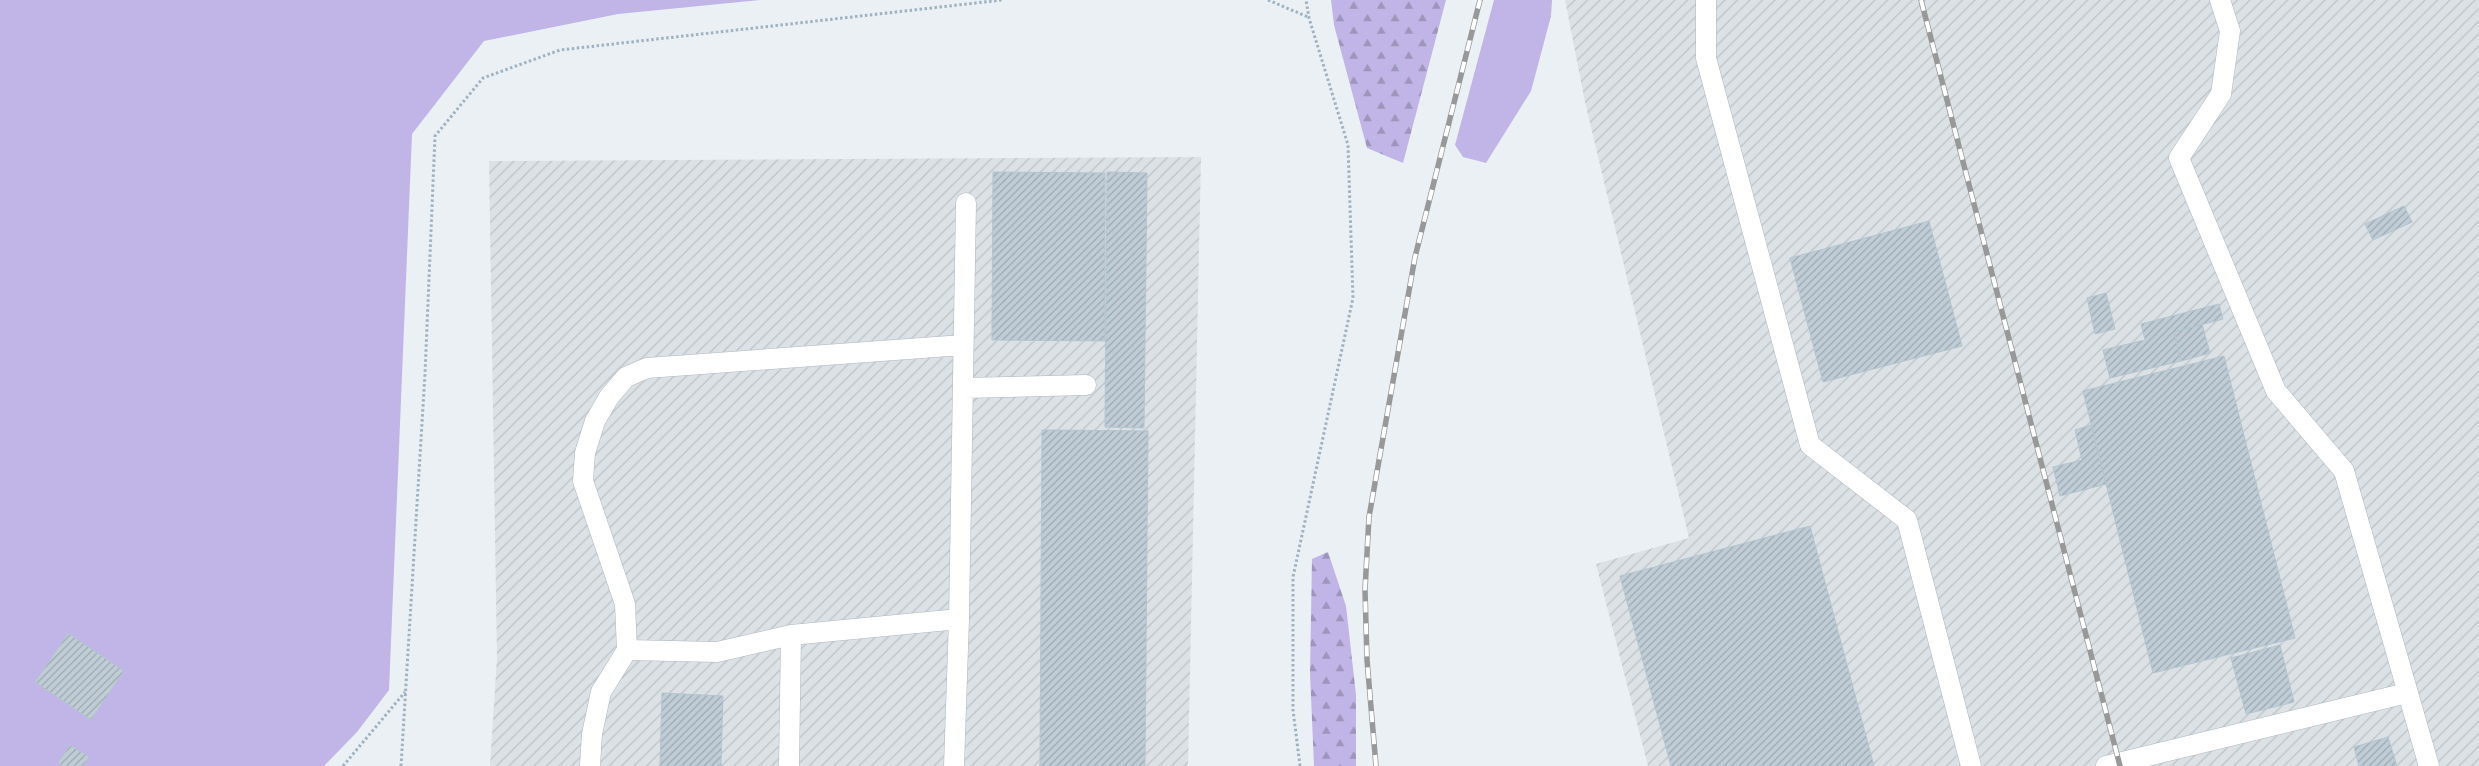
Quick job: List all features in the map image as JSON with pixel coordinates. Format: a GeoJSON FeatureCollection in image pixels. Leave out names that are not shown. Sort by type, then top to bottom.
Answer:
{"type":"FeatureCollection","features":[{"type":"Feature","properties":{"kind":"lane"},"geometry":{"type":"LineString","coordinates":[[1706,0],[1706,58],[1810,445],[1906,520],[1971,766]]}},
{"type":"Feature","properties":{"kind":"lane"},"geometry":{"type":"LineString","coordinates":[[2220,0],[2230,31],[2222,94],[2179,158],[2276,391],[2344,471],[2429,766]]}},
{"type":"Feature","properties":{"kind":"lane"},"geometry":{"type":"LineString","coordinates":[[954,766],[959,619],[966,203]]}},
{"type":"Feature","properties":{"kind":"lane"},"geometry":{"type":"LineString","coordinates":[[590,766],[592,734],[600,692],[627,650],[625,604],[584,481],[585,453],[595,421],[609,396],[626,377],[647,368],[963,346]]}},
{"type":"Feature","properties":{"kind":"lane"},"geometry":{"type":"LineString","coordinates":[[963,388],[1086,385]]}},
{"type":"Feature","properties":{"kind":"lane"},"geometry":{"type":"LineString","coordinates":[[627,650],[717,652],[791,635],[959,619]]}},
{"type":"Feature","properties":{"kind":"lane"},"geometry":{"type":"LineString","coordinates":[[789,766],[791,635]]}},
{"type":"Feature","properties":{"kind":"lane"},"geometry":{"type":"LineString","coordinates":[[2106,766],[2407,692]]}},
{"type":"Feature","properties":{"kind":"path"},"geometry":{"type":"LineString","coordinates":[[401,766],[425,374],[436,136],[483,78],[560,50],[1002,0]]}},
{"type":"Feature","properties":{"kind":"path"},"geometry":{"type":"LineString","coordinates":[[1268,0],[1309,18]]}},
{"type":"Feature","properties":{"kind":"path"},"geometry":{"type":"LineString","coordinates":[[1300,766],[1293,710],[1293,577],[1353,298],[1348,145],[1309,18],[1306,0]]}},
{"type":"Feature","properties":{"kind":"path"},"geometry":{"type":"LineString","coordinates":[[343,766],[406,690]]}},
{"type":"Feature","properties":{"kind":"shaded area"},"geometry":{"type":"Polygon","coordinates":[[[1565,0],[2479,0],[2479,766],[1648,766],[1596,564],[1689,538],[1585,102],[1565,0]]]}},
{"type":"Feature","properties":{"kind":"shaded area"},"geometry":{"type":"Polygon","coordinates":[[[1201,157],[1188,766],[490,766],[497,658],[489,161],[1201,157]]]}},
{"type":"Feature","properties":{"kind":"green space"},"geometry":{"type":"Polygon","coordinates":[[[0,0],[760,0],[618,14],[484,41],[412,134],[389,690],[357,732],[324,766],[0,766],[0,0]]]}},
{"type":"Feature","properties":{"kind":"green space"},"geometry":{"type":"Polygon","coordinates":[[[1331,0],[1446,0],[1403,163],[1367,148],[1334,25],[1331,0]]]}},
{"type":"Feature","properties":{"kind":"green space"},"geometry":{"type":"Polygon","coordinates":[[[1494,0],[1552,0],[1551,16],[1531,91],[1486,163],[1463,157],[1455,145],[1494,0]]]}},
{"type":"Feature","properties":{"kind":"green space"},"geometry":{"type":"Polygon","coordinates":[[[1328,552],[1346,606],[1356,695],[1356,766],[1314,766],[1310,673],[1312,559],[1328,552]]]}},
{"type":"Feature","properties":{"kind":"building"},"geometry":{"type":"Polygon","coordinates":[[[993,172],[1105,173],[1105,341],[992,340],[993,172]]]}},
{"type":"Feature","properties":{"kind":"building"},"geometry":{"type":"Polygon","coordinates":[[[1107,172],[1147,173],[1144,428],[1105,427],[1107,172]]]}},
{"type":"Feature","properties":{"kind":"building"},"geometry":{"type":"Polygon","coordinates":[[[2404,206],[2412,222],[2373,240],[2365,224],[2404,206]]]}},
{"type":"Feature","properties":{"kind":"building"},"geometry":{"type":"Polygon","coordinates":[[[1929,221],[1962,346],[1823,382],[1790,258],[1929,221]]]}},
{"type":"Feature","properties":{"kind":"building"},"geometry":{"type":"Polygon","coordinates":[[[2106,293],[2115,329],[2095,334],[2087,298],[2106,293]]]}},
{"type":"Feature","properties":{"kind":"building"},"geometry":{"type":"Polygon","coordinates":[[[2219,304],[2223,319],[2174,332],[2181,361],[2110,378],[2103,350],[2145,340],[2141,324],[2219,304]]]}},
{"type":"Feature","properties":{"kind":"building"},"geometry":{"type":"Polygon","coordinates":[[[2202,324],[2210,353],[2181,361],[2174,332],[2202,324]]]}},
{"type":"Feature","properties":{"kind":"building"},"geometry":{"type":"Polygon","coordinates":[[[2224,356],[2295,638],[2153,673],[2083,391],[2224,356]]]}},
{"type":"Feature","properties":{"kind":"building"},"geometry":{"type":"Polygon","coordinates":[[[2091,425],[2106,484],[2060,496],[2053,467],[2082,460],[2075,430],[2091,425]]]}},
{"type":"Feature","properties":{"kind":"building"},"geometry":{"type":"Polygon","coordinates":[[[1042,430],[1148,431],[1145,766],[1040,766],[1042,430]]]}},
{"type":"Feature","properties":{"kind":"building"},"geometry":{"type":"Polygon","coordinates":[[[1810,526],[1874,766],[1671,766],[1620,576],[1810,526]]]}},
{"type":"Feature","properties":{"kind":"building"},"geometry":{"type":"Polygon","coordinates":[[[68,633],[124,671],[91,720],[35,682],[68,633]]]}},
{"type":"Feature","properties":{"kind":"building"},"geometry":{"type":"Polygon","coordinates":[[[2280,645],[2294,702],[2246,714],[2231,658],[2280,645]]]}},
{"type":"Feature","properties":{"kind":"building"},"geometry":{"type":"Polygon","coordinates":[[[662,693],[723,696],[721,766],[660,766],[662,693]]]}},
{"type":"Feature","properties":{"kind":"building"},"geometry":{"type":"Polygon","coordinates":[[[2388,737],[2397,766],[2359,766],[2354,747],[2388,737]]]}},
{"type":"Feature","properties":{"kind":"building"},"geometry":{"type":"Polygon","coordinates":[[[70,745],[89,757],[83,766],[63,766],[58,763],[70,745]]]}},
{"type":"Feature","properties":{"kind":"railway"},"geometry":{"type":"LineString","coordinates":[[1376,766],[1367,660],[1365,590],[1369,517],[1415,257],[1480,0]]}},
{"type":"Feature","properties":{"kind":"railway"},"geometry":{"type":"LineString","coordinates":[[1921,0],[2120,766]]}}]}
